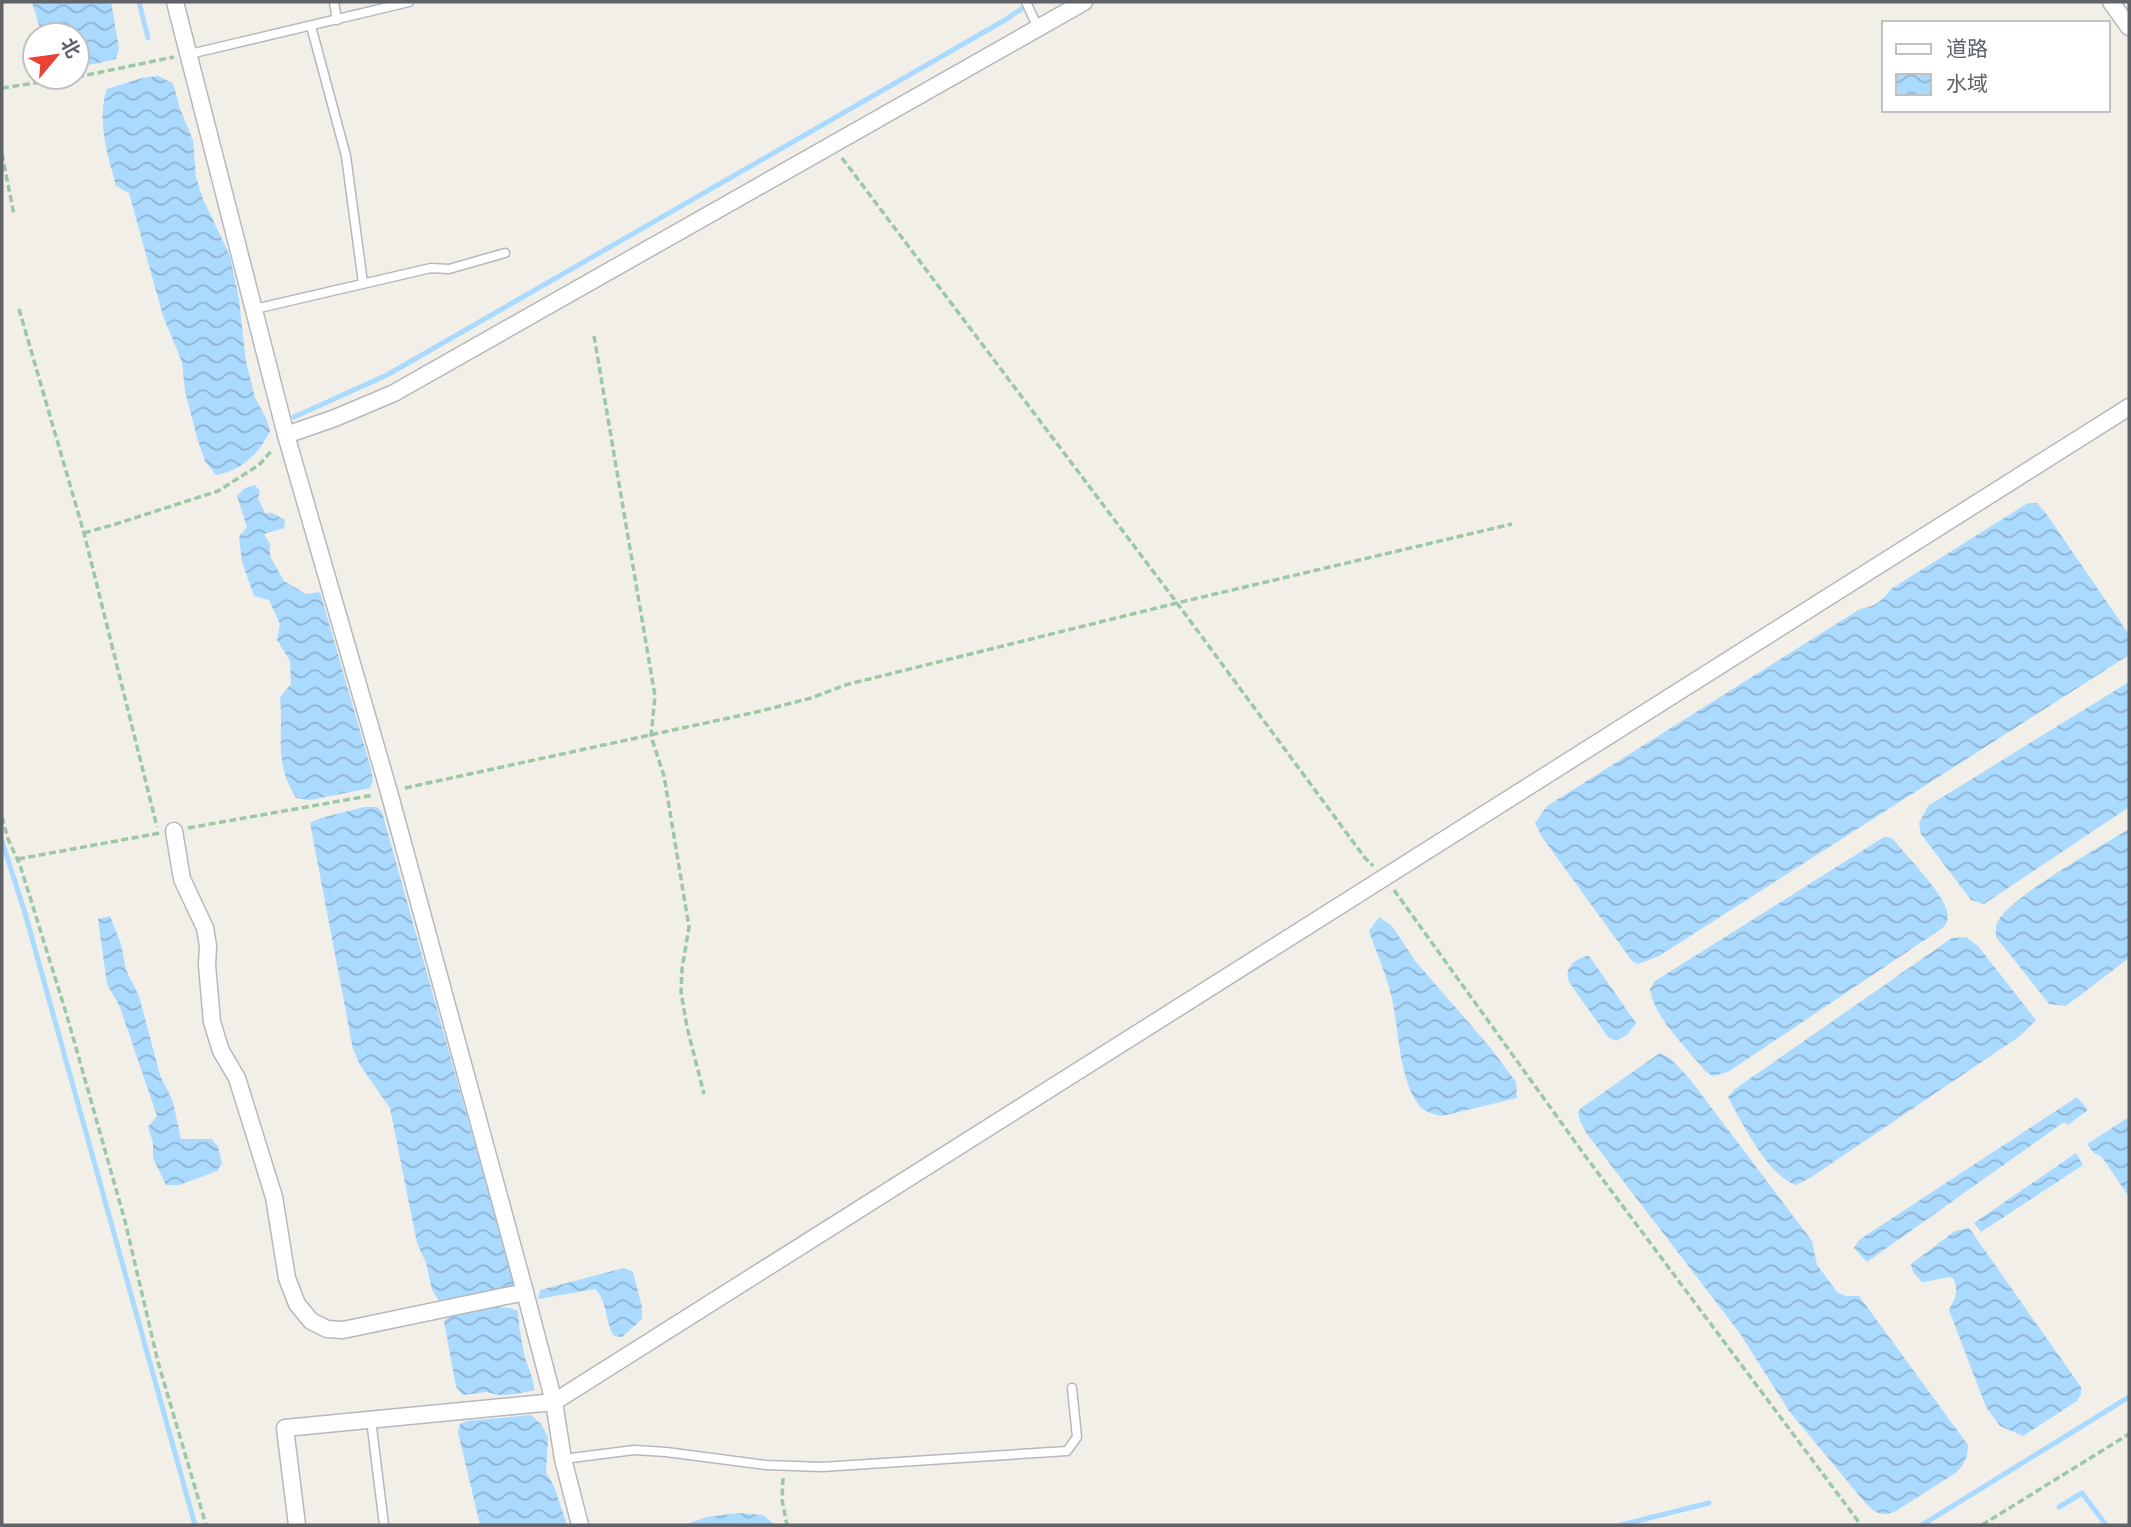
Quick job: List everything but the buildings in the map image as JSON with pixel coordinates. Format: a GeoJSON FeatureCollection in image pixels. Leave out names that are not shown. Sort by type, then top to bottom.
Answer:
{"type":"FeatureCollection","features":[{"type":"Feature","properties":{"kind":"street"},"geometry":{"type":"LineString","coordinates":[[175,2],[286,435],[389,792],[525,1292],[554,1402],[563,1459],[580,1525]]}},
{"type":"Feature","properties":{"kind":"street"},"geometry":{"type":"LineString","coordinates":[[286,435],[394,393],[833,145],[1035,20],[1084,2]]}},
{"type":"Feature","properties":{"kind":"street"},"geometry":{"type":"LineString","coordinates":[[2111,2],[2129,27]]}},
{"type":"Feature","properties":{"kind":"street"},"geometry":{"type":"LineString","coordinates":[[297,1525],[285,1429],[554,1402],[2129,407]]}},
{"type":"Feature","properties":{"kind":"street"},"geometry":{"type":"LineString","coordinates":[[166,832],[182,879],[205,928],[212,1022],[221,1051],[237,1078],[270,1185],[287,1278],[297,1304],[311,1321],[327,1329],[342,1330],[525,1292]]}},
{"type":"Feature","properties":{"kind":"lane"},"geometry":{"type":"LineString","coordinates":[[334,2],[337,20]]}},
{"type":"Feature","properties":{"kind":"lane"},"geometry":{"type":"LineString","coordinates":[[190,54],[409,2]]}},
{"type":"Feature","properties":{"kind":"lane"},"geometry":{"type":"LineString","coordinates":[[1026,2],[1035,20]]}},
{"type":"Feature","properties":{"kind":"lane"},"geometry":{"type":"LineString","coordinates":[[311,26],[346,156],[363,283]]}},
{"type":"Feature","properties":{"kind":"lane"},"geometry":{"type":"LineString","coordinates":[[255,309],[431,268],[449,269],[505,253]]}},
{"type":"Feature","properties":{"kind":"lane"},"geometry":{"type":"LineString","coordinates":[[563,1459],[634,1450],[822,1467],[1067,1451],[1077,1437],[1072,1388]]}},
{"type":"Feature","properties":{"kind":"lane"},"geometry":{"type":"LineString","coordinates":[[371,1420],[384,1525]]}},
{"type":"Feature","properties":{"kind":"path"},"geometry":{"type":"LineString","coordinates":[[91,74],[190,54]]}},
{"type":"Feature","properties":{"kind":"path"},"geometry":{"type":"LineString","coordinates":[[2,88],[21,85]]}},
{"type":"Feature","properties":{"kind":"path"},"geometry":{"type":"LineString","coordinates":[[833,145],[1365,858],[1385,877],[1595,1168],[1861,1525]]}},
{"type":"Feature","properties":{"kind":"path"},"geometry":{"type":"LineString","coordinates":[[2,154],[15,215]]}},
{"type":"Feature","properties":{"kind":"path"},"geometry":{"type":"LineString","coordinates":[[19,309],[166,832]]}},
{"type":"Feature","properties":{"kind":"path"},"geometry":{"type":"LineString","coordinates":[[594,336],[655,696],[652,736],[664,776],[689,927],[681,969],[681,992],[704,1094]]}},
{"type":"Feature","properties":{"kind":"path"},"geometry":{"type":"LineString","coordinates":[[84,533],[218,491],[259,464],[286,435]]}},
{"type":"Feature","properties":{"kind":"path"},"geometry":{"type":"LineString","coordinates":[[18,859],[389,792],[652,736],[774,708],[845,685],[1177,603],[1512,524]]}},
{"type":"Feature","properties":{"kind":"path"},"geometry":{"type":"LineString","coordinates":[[2,817],[18,859],[67,1016],[125,1221],[158,1362],[206,1525]]}},
{"type":"Feature","properties":{"kind":"path"},"geometry":{"type":"LineString","coordinates":[[1982,1525],[2129,1434]]}},
{"type":"Feature","properties":{"kind":"path"},"geometry":{"type":"LineString","coordinates":[[783,1465],[782,1500],[787,1525]]}},
{"type":"Feature","properties":{"kind":"water"},"geometry":{"type":"Polygon","coordinates":[[[32,2],[111,2],[119,48],[116,59],[91,64],[91,21],[38,21],[32,2]]]}},
{"type":"Feature","properties":{"kind":"water"},"geometry":{"type":"Polygon","coordinates":[[[158,76],[173,83],[193,140],[196,177],[203,199],[230,256],[239,300],[246,361],[255,398],[270,431],[248,460],[233,470],[216,475],[205,461],[198,441],[185,391],[182,362],[163,316],[129,193],[116,186],[104,138],[103,113],[107,89],[158,76]]]}},
{"type":"Feature","properties":{"kind":"water"},"geometry":{"type":"Polygon","coordinates":[[[255,485],[260,491],[258,498],[265,513],[272,513],[285,520],[284,528],[264,534],[270,544],[270,556],[284,581],[306,594],[320,592],[371,769],[373,781],[370,788],[310,800],[296,798],[284,772],[280,697],[291,684],[290,661],[277,640],[280,624],[269,600],[254,596],[242,562],[239,537],[247,527],[237,496],[245,488],[255,485]]]}},
{"type":"Feature","properties":{"kind":"water"},"geometry":{"type":"Polygon","coordinates":[[[2028,503],[2037,503],[2045,512],[2128,633],[2129,655],[1659,956],[1638,964],[1632,961],[1542,837],[1535,823],[1547,806],[1860,609],[1878,603],[1891,589],[2028,503]]]}},
{"type":"Feature","properties":{"kind":"water"},"geometry":{"type":"Polygon","coordinates":[[[2129,682],[2129,807],[1984,904],[1971,900],[1921,834],[1919,823],[1928,806],[2129,682]]]}},
{"type":"Feature","properties":{"kind":"water"},"geometry":{"type":"Polygon","coordinates":[[[364,807],[377,807],[382,812],[513,1281],[513,1289],[452,1302],[439,1301],[432,1290],[426,1263],[417,1243],[390,1108],[360,1065],[353,1049],[310,823],[364,807]]]}},
{"type":"Feature","properties":{"kind":"water"},"geometry":{"type":"Polygon","coordinates":[[[2129,829],[2129,958],[2066,1006],[2049,1004],[1996,937],[1997,923],[2007,910],[2038,885],[2129,829]]]}},
{"type":"Feature","properties":{"kind":"water"},"geometry":{"type":"Polygon","coordinates":[[[1884,837],[1892,838],[1939,894],[1948,913],[1944,927],[1728,1072],[1713,1076],[1706,1072],[1658,1011],[1650,989],[1655,981],[1884,837]]]}},
{"type":"Feature","properties":{"kind":"water"},"geometry":{"type":"Polygon","coordinates":[[[110,916],[121,944],[126,970],[139,996],[160,1075],[173,1102],[181,1139],[212,1139],[218,1147],[222,1163],[217,1171],[179,1185],[166,1185],[153,1158],[153,1143],[148,1127],[157,1116],[120,1007],[107,984],[98,919],[110,916]]]}},
{"type":"Feature","properties":{"kind":"water"},"geometry":{"type":"Polygon","coordinates":[[[1379,917],[1392,926],[1416,962],[1489,1046],[1516,1082],[1517,1098],[1442,1116],[1426,1111],[1418,1104],[1407,1081],[1390,990],[1369,931],[1379,917]]]}},
{"type":"Feature","properties":{"kind":"water"},"geometry":{"type":"Polygon","coordinates":[[[1966,937],[1978,946],[2036,1020],[2020,1036],[1810,1178],[1796,1185],[1786,1180],[1766,1160],[1728,1097],[1735,1089],[1952,938],[1966,937]]]}},
{"type":"Feature","properties":{"kind":"water"},"geometry":{"type":"Polygon","coordinates":[[[1589,956],[1636,1023],[1627,1035],[1616,1041],[1608,1037],[1569,982],[1568,972],[1572,964],[1589,956]]]}},
{"type":"Feature","properties":{"kind":"water"},"geometry":{"type":"Polygon","coordinates":[[[1660,1053],[1671,1059],[1689,1078],[1812,1241],[1817,1265],[1837,1292],[1845,1296],[1859,1296],[1968,1445],[1966,1459],[1957,1472],[1896,1511],[1880,1514],[1867,1505],[1789,1411],[1739,1332],[1587,1134],[1580,1121],[1578,1112],[1581,1108],[1660,1053]]]}},
{"type":"Feature","properties":{"kind":"water"},"geometry":{"type":"Polygon","coordinates":[[[2077,1097],[2088,1110],[2068,1125],[2064,1122],[1867,1262],[1854,1248],[1859,1240],[2077,1097]]]}},
{"type":"Feature","properties":{"kind":"water"},"geometry":{"type":"Polygon","coordinates":[[[2129,1117],[2129,1197],[2102,1157],[2094,1153],[2087,1144],[2129,1117]]]}},
{"type":"Feature","properties":{"kind":"water"},"geometry":{"type":"Polygon","coordinates":[[[2076,1153],[2083,1165],[1981,1232],[1974,1223],[2076,1153]]]}},
{"type":"Feature","properties":{"kind":"water"},"geometry":{"type":"Polygon","coordinates":[[[1969,1228],[2081,1387],[2077,1401],[2023,1436],[2000,1426],[1986,1407],[1949,1310],[1956,1294],[1953,1278],[1922,1282],[1913,1272],[1911,1264],[1955,1231],[1969,1228]]]}},
{"type":"Feature","properties":{"kind":"water"},"geometry":{"type":"Polygon","coordinates":[[[624,1268],[633,1272],[642,1307],[642,1319],[622,1337],[614,1336],[602,1299],[595,1289],[538,1299],[540,1290],[624,1268]]]}},
{"type":"Feature","properties":{"kind":"water"},"geometry":{"type":"Polygon","coordinates":[[[497,1307],[518,1311],[522,1345],[534,1390],[516,1394],[486,1392],[463,1395],[456,1387],[444,1321],[452,1315],[497,1307]]]}},
{"type":"Feature","properties":{"kind":"water"},"geometry":{"type":"Polygon","coordinates":[[[531,1415],[541,1424],[548,1437],[546,1472],[554,1486],[567,1525],[480,1525],[458,1432],[460,1424],[531,1415]]]}},
{"type":"Feature","properties":{"kind":"water"},"geometry":{"type":"Polygon","coordinates":[[[738,1513],[763,1515],[775,1525],[684,1525],[707,1517],[738,1513]]]}},
{"type":"Feature","properties":{"kind":"waterway"},"geometry":{"type":"LineString","coordinates":[[139,2],[148,38]]}},
{"type":"Feature","properties":{"kind":"waterway"},"geometry":{"type":"LineString","coordinates":[[294,417],[387,375],[1032,2]]}},
{"type":"Feature","properties":{"kind":"waterway"},"geometry":{"type":"LineString","coordinates":[[2,841],[25,913],[195,1525]]}},
{"type":"Feature","properties":{"kind":"waterway"},"geometry":{"type":"LineString","coordinates":[[1922,1525],[2129,1397]]}},
{"type":"Feature","properties":{"kind":"waterway"},"geometry":{"type":"LineString","coordinates":[[2059,1507],[2082,1493],[2106,1525]]}},
{"type":"Feature","properties":{"kind":"waterway"},"geometry":{"type":"LineString","coordinates":[[1621,1525],[1709,1503]]}}]}
